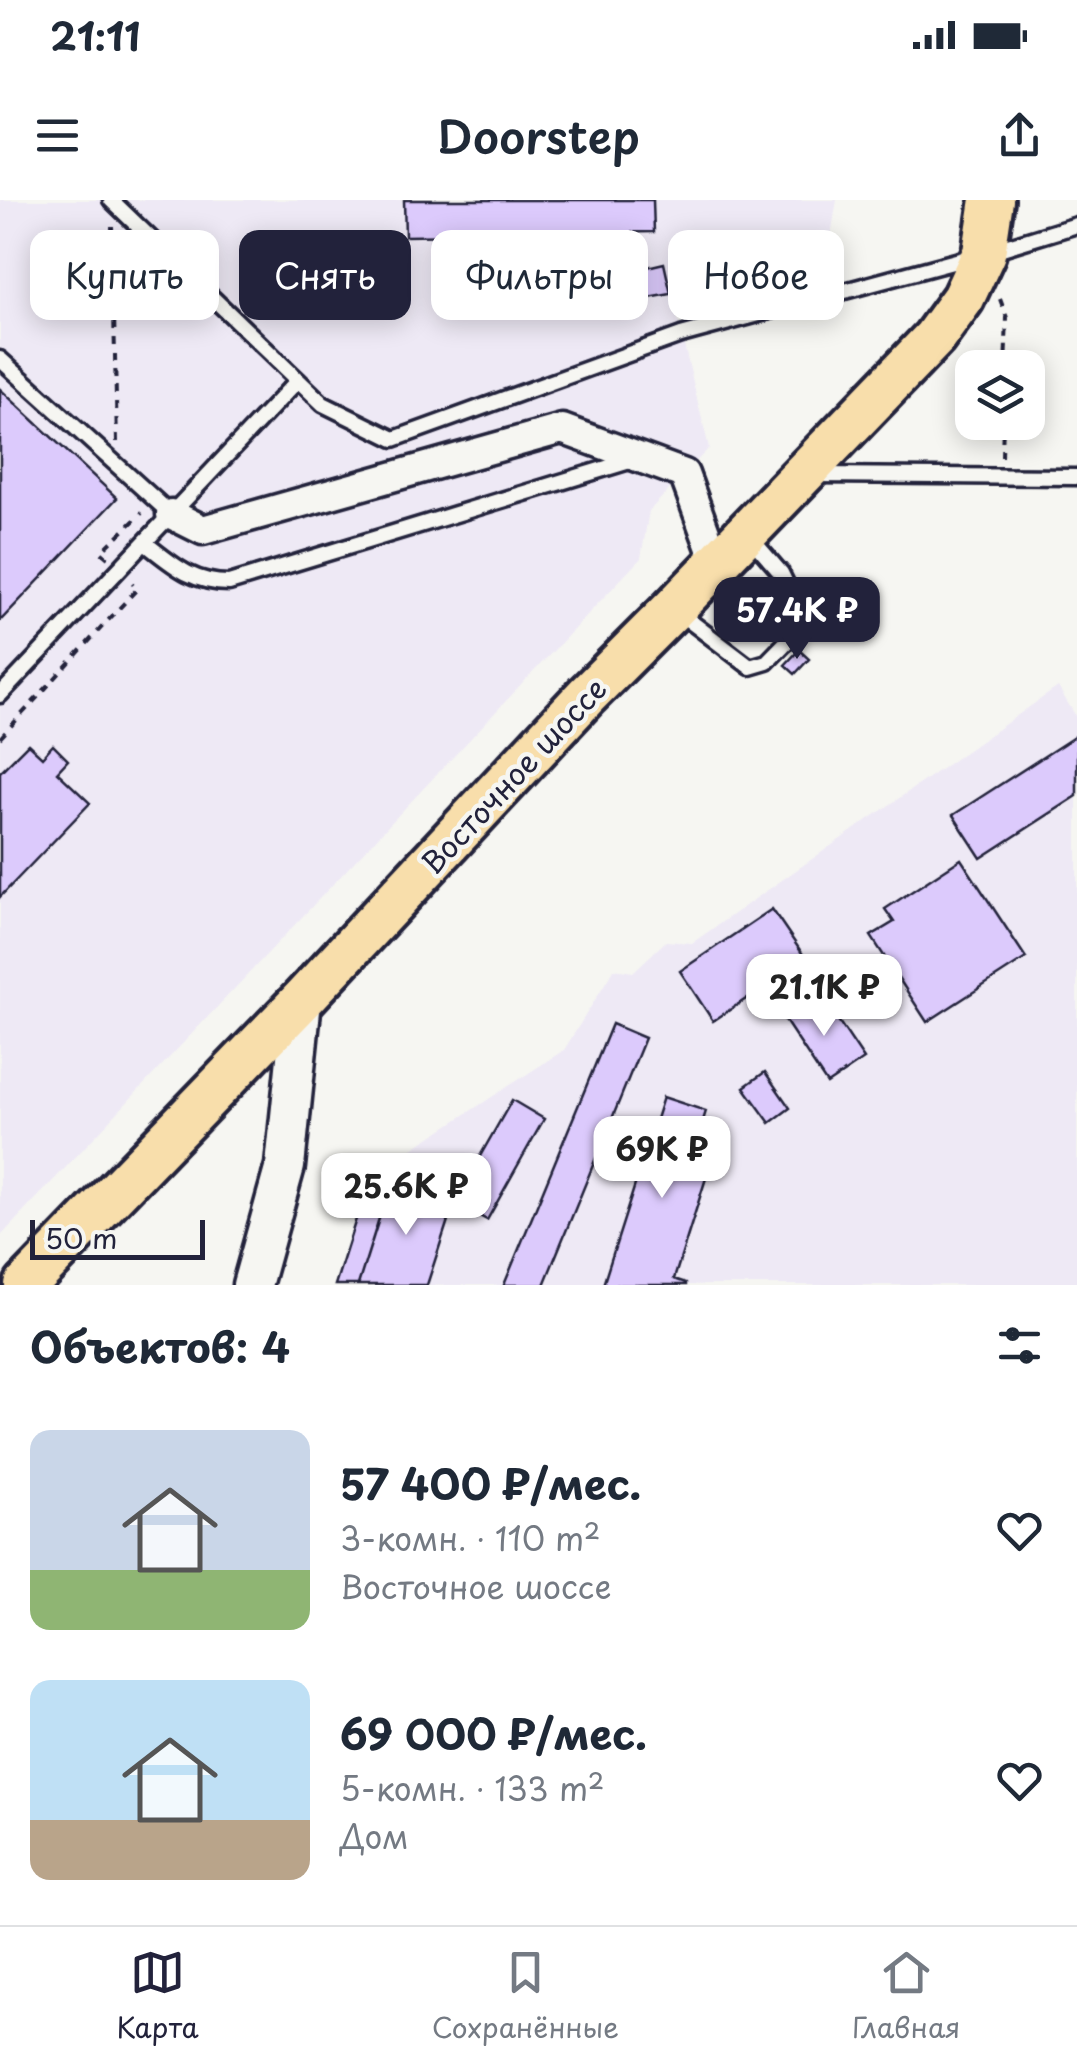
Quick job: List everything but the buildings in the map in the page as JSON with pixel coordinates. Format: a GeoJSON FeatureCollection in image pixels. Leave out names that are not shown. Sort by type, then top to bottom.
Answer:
{"type":"FeatureCollection","features":[{"type":"Feature","properties":{"kind":"main road","name":"Восточное шоссе"},"geometry":{"type":"LineString","coordinates":[[26,1285],[302,1000],[586,695],[934,338],[963,298],[984,254],[992,200]]}},
{"type":"Feature","properties":{"kind":"street"},"geometry":{"type":"LineString","coordinates":[[171,514],[204,530],[562,428],[684,474],[731,547]]}},
{"type":"Feature","properties":{"kind":"street"},"geometry":{"type":"LineString","coordinates":[[252,1285],[285,1166],[302,1000]]}},
{"type":"Feature","properties":{"kind":"lane"},"geometry":{"type":"LineString","coordinates":[[111,200],[323,404],[394,439],[682,335],[1077,225]]}},
{"type":"Feature","properties":{"kind":"lane"},"geometry":{"type":"LineString","coordinates":[[0,359],[171,514]]}},
{"type":"Feature","properties":{"kind":"lane"},"geometry":{"type":"LineString","coordinates":[[0,694],[298,380]]}},
{"type":"Feature","properties":{"kind":"lane"},"geometry":{"type":"LineString","coordinates":[[144,543],[190,576],[210,583],[229,583],[638,458]]}},
{"type":"Feature","properties":{"kind":"lane"},"geometry":{"type":"LineString","coordinates":[[800,475],[1077,477]]}},
{"type":"Feature","properties":{"kind":"lane"},"geometry":{"type":"LineString","coordinates":[[673,609],[750,667],[767,662],[805,623],[780,574],[731,547]]}},
{"type":"Feature","properties":{"kind":"path"},"geometry":{"type":"LineString","coordinates":[[111,200],[117,467]]}},
{"type":"Feature","properties":{"kind":"path"},"geometry":{"type":"LineString","coordinates":[[984,254],[1008,318],[1007,350]]}},
{"type":"Feature","properties":{"kind":"path"},"geometry":{"type":"LineString","coordinates":[[1001,477],[1002,440]]}},
{"type":"Feature","properties":{"kind":"shaded area"},"geometry":{"type":"Polygon","coordinates":[[[0,200],[837,200],[832,230],[668,230],[668,320],[678,320],[709,448],[649,511],[641,558],[0,1237],[0,200]]]}},
{"type":"Feature","properties":{"kind":"shaded area"},"geometry":{"type":"Polygon","coordinates":[[[1058,687],[1077,718],[1077,1285],[335,1285],[363,1197],[376,1200],[386,1166],[564,1050],[614,969],[633,972],[666,941],[692,943],[1058,687]]]}}]}
